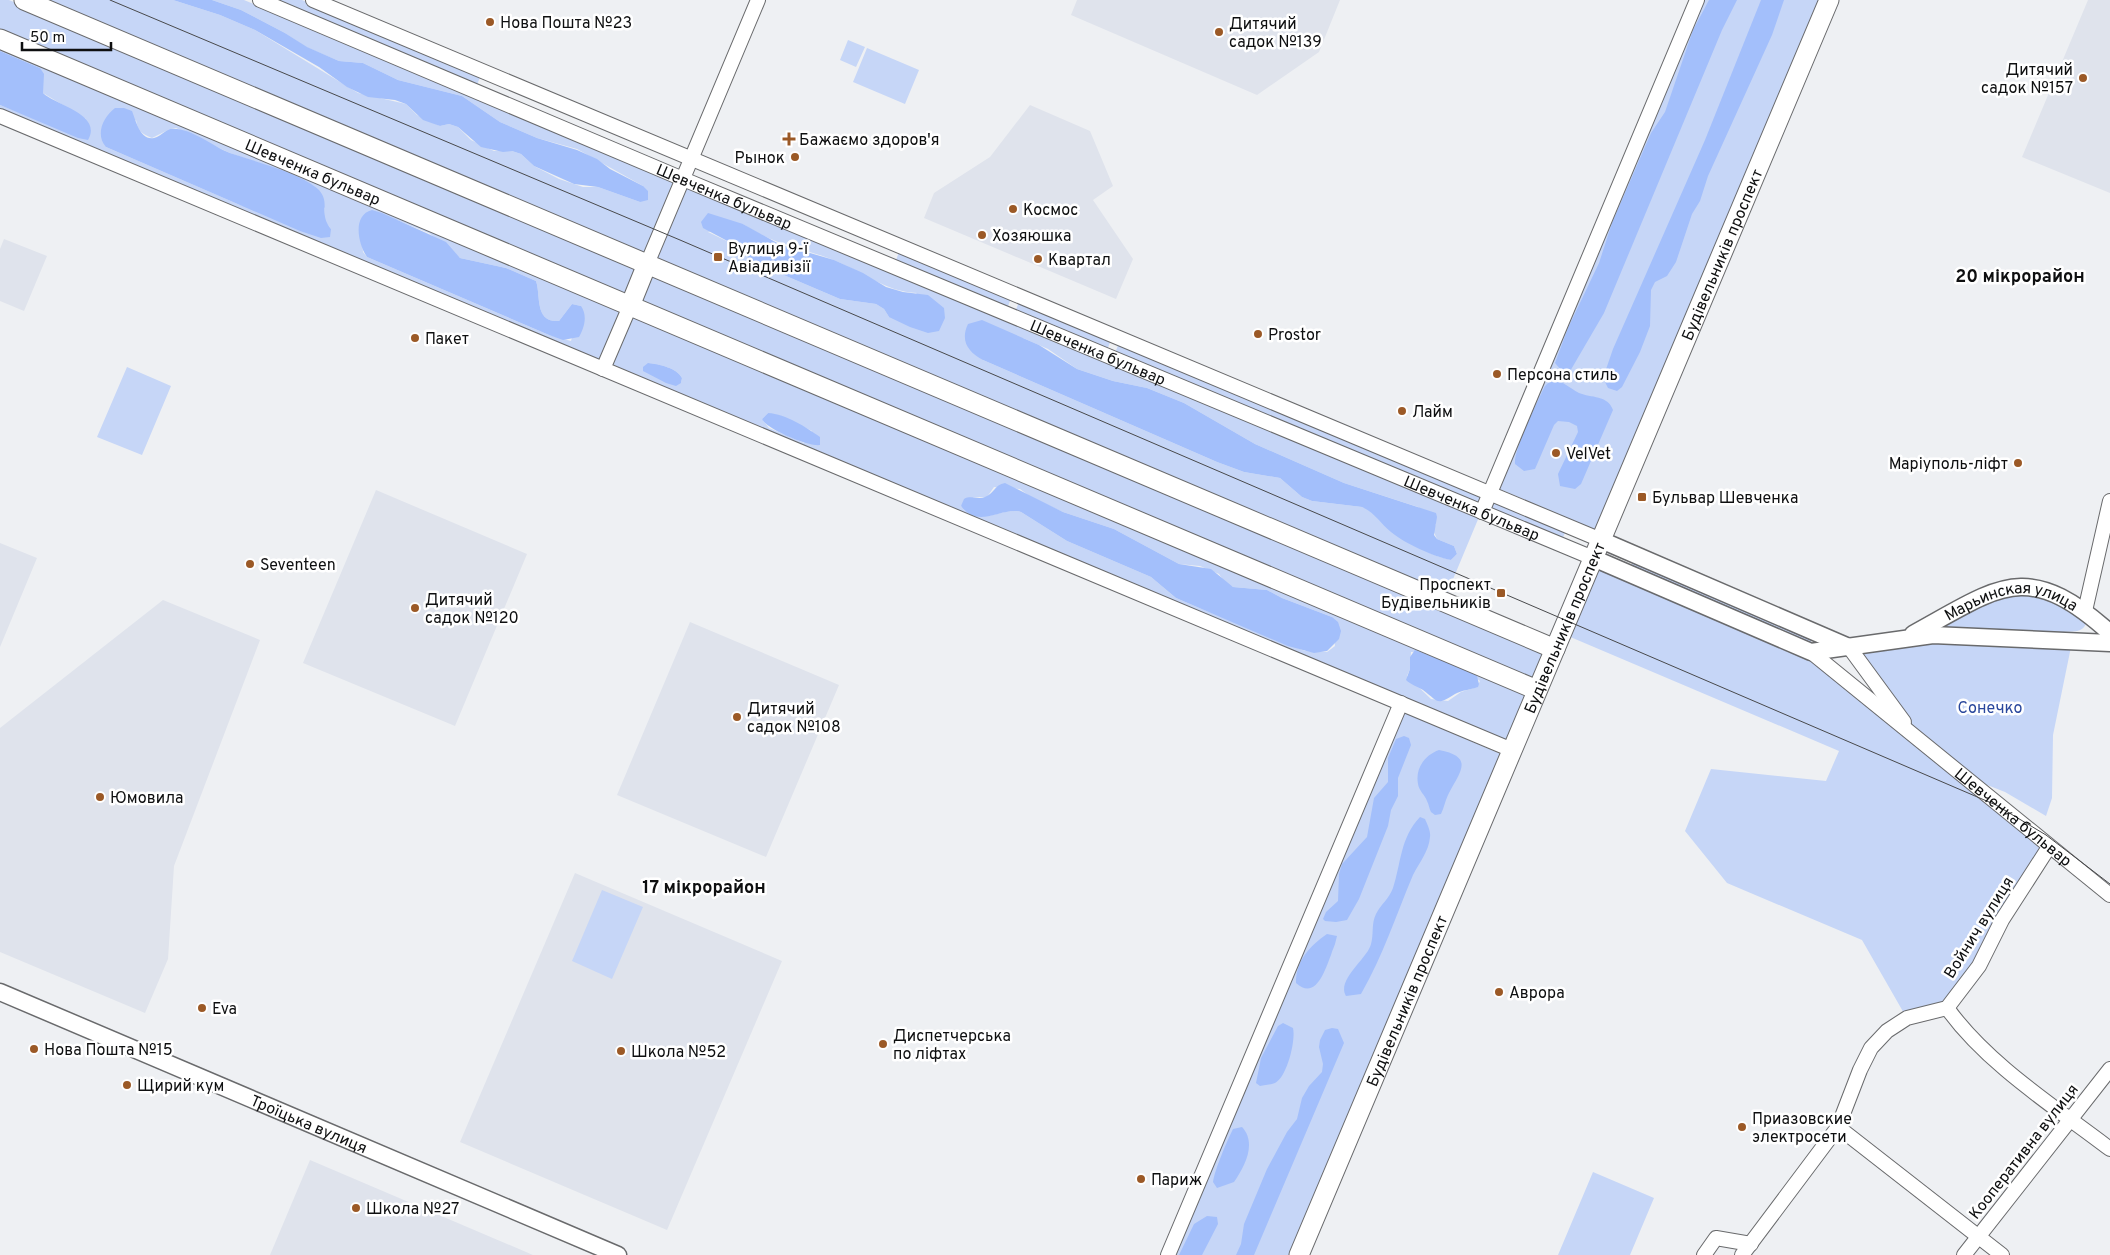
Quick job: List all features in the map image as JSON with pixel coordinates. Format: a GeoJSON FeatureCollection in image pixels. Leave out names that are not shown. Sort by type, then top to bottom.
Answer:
{"type":"FeatureCollection","features":[{"type":"Feature","properties":{"kind":"main road"},"geometry":{"type":"LineString","coordinates":[[24,0],[1555,649]]}},
{"type":"Feature","properties":{"kind":"main road","name":"Будівельників проспект"},"geometry":{"type":"LineString","coordinates":[[1299,1255],[1829,0]]}},
{"type":"Feature","properties":{"kind":"main road","name":"Шевченка бульвар"},"geometry":{"type":"LineString","coordinates":[[0,39],[1538,690]]}},
{"type":"Feature","properties":{"kind":"main road"},"geometry":{"type":"LineString","coordinates":[[630,306],[647,264]]}},
{"type":"Feature","properties":{"kind":"street","name":"Шевченка бульвар"},"geometry":{"type":"LineString","coordinates":[[260,0],[683,179],[1593,558],[1811,652],[2110,895]]}},
{"type":"Feature","properties":{"kind":"street","name":"Шевченка бульвар"},"geometry":{"type":"LineString","coordinates":[[313,0],[1490,493],[1849,646],[1916,738]]}},
{"type":"Feature","properties":{"kind":"street"},"geometry":{"type":"LineString","coordinates":[[647,264],[758,0]]}},
{"type":"Feature","properties":{"kind":"street"},"geometry":{"type":"LineString","coordinates":[[1482,512],[1698,0]]}},
{"type":"Feature","properties":{"kind":"street"},"geometry":{"type":"LineString","coordinates":[[479,93],[487,73]]}},
{"type":"Feature","properties":{"kind":"street"},"geometry":{"type":"LineString","coordinates":[[0,116],[1512,750]]}},
{"type":"Feature","properties":{"kind":"street"},"geometry":{"type":"LineString","coordinates":[[889,265],[897,246]]}},
{"type":"Feature","properties":{"kind":"street"},"geometry":{"type":"LineString","coordinates":[[603,369],[630,306]]}},
{"type":"Feature","properties":{"kind":"street"},"geometry":{"type":"LineString","coordinates":[[2085,611],[2110,501]]}},
{"type":"Feature","properties":{"kind":"street","name":"Марьинская улица"},"geometry":{"type":"LineString","coordinates":[[1906,638],[1986,596],[2006,589],[2023,586],[2039,588],[2058,594],[2085,611],[2110,633]]}},
{"type":"Feature","properties":{"kind":"street","name":"Марьинская улица"},"geometry":{"type":"LineString","coordinates":[[1811,652],[1906,638],[1982,636],[2110,643]]}},
{"type":"Feature","properties":{"kind":"street"},"geometry":{"type":"LineString","coordinates":[[1168,1255],[1401,704]]}},
{"type":"Feature","properties":{"kind":"street","name":"Войнич вулиця"},"geometry":{"type":"LineString","coordinates":[[1948,1008],[1979,966],[2002,920],[2049,847]]}},
{"type":"Feature","properties":{"kind":"street","name":"Троїцька вулиця"},"geometry":{"type":"LineString","coordinates":[[0,992],[618,1255]]}},
{"type":"Feature","properties":{"kind":"street"},"geometry":{"type":"LineString","coordinates":[[1704,1255],[1716,1238],[1746,1250],[1838,1128],[1860,1070],[1876,1042],[1887,1031],[1908,1018],[1948,1008],[1963,1030],[1982,1050],[2110,1148]]}},
{"type":"Feature","properties":{"kind":"street","name":"Кооперативна вулиця"},"geometry":{"type":"LineString","coordinates":[[1964,1255],[2110,1069]]}},
{"type":"Feature","properties":{"kind":"street"},"geometry":{"type":"LineString","coordinates":[[1838,1128],[2002,1255]]}},
{"type":"Feature","properties":{"kind":"shaded area"},"geometry":{"type":"Polygon","coordinates":[[[173,0],[212,0],[241,10],[307,47],[339,61],[363,63],[398,80],[462,96],[500,122],[537,138],[577,150],[597,159],[610,169],[643,186],[648,191],[648,200],[640,202],[598,187],[574,184],[534,166],[521,154],[481,147],[458,127],[449,124],[440,126],[423,120],[406,104],[395,100],[368,97],[347,87],[319,67],[255,30],[220,15],[173,0]]]}},
{"type":"Feature","properties":{"kind":"shaded area","name":"Дитячий садок №139"},"geometry":{"type":"Polygon","coordinates":[[[1077,0],[1340,0],[1319,52],[1257,95],[1071,15],[1077,0]]]}},
{"type":"Feature","properties":{"kind":"shaded area"},"geometry":{"type":"Polygon","coordinates":[[[1709,0],[1737,0],[1722,30],[1604,313],[1569,373],[1561,370],[1555,363],[1568,328],[1599,263],[1612,223],[1651,133],[1665,112],[1693,30],[1709,0]]]}},
{"type":"Feature","properties":{"kind":"shaded area"},"geometry":{"type":"Polygon","coordinates":[[[1761,0],[1784,0],[1772,35],[1708,176],[1700,201],[1692,214],[1676,262],[1667,276],[1655,282],[1651,290],[1650,326],[1640,352],[1622,387],[1617,391],[1608,388],[1603,378],[1613,349],[1705,140],[1761,0]]]}},
{"type":"Feature","properties":{"kind":"shaded area","name":"Дитячий садок №157"},"geometry":{"type":"Polygon","coordinates":[[[2088,0],[2110,0],[2110,193],[2022,157],[2088,0]]]}},
{"type":"Feature","properties":{"kind":"shaded area"},"geometry":{"type":"Polygon","coordinates":[[[0,51],[40,68],[44,74],[43,93],[84,117],[89,123],[91,131],[88,140],[78,138],[0,105],[0,51]]]}},
{"type":"Feature","properties":{"kind":"shaded area","name":"Космос"},"geometry":{"type":"Polygon","coordinates":[[[1030,105],[1090,131],[1113,186],[1093,200],[1133,259],[1116,299],[924,218],[934,193],[990,157],[1030,105]]]}},
{"type":"Feature","properties":{"kind":"shaded area"},"geometry":{"type":"Polygon","coordinates":[[[115,108],[124,108],[132,111],[137,125],[147,137],[157,137],[170,129],[186,131],[230,153],[289,173],[311,184],[319,190],[324,200],[325,218],[331,229],[330,237],[321,238],[300,231],[106,147],[101,137],[102,126],[107,116],[115,108]]]}},
{"type":"Feature","properties":{"kind":"shaded area"},"geometry":{"type":"Polygon","coordinates":[[[372,210],[446,242],[460,258],[506,268],[536,281],[540,307],[546,318],[559,321],[572,304],[581,306],[585,318],[579,337],[563,340],[549,335],[367,257],[359,238],[359,224],[366,213],[372,210]]]}},
{"type":"Feature","properties":{"kind":"shaded area"},"geometry":{"type":"Polygon","coordinates":[[[708,213],[743,224],[779,244],[834,260],[863,273],[886,287],[903,292],[928,295],[944,308],[945,318],[939,331],[928,333],[910,327],[889,317],[884,309],[876,304],[840,299],[753,262],[733,244],[703,228],[701,222],[708,213]]]}},
{"type":"Feature","properties":{"kind":"shaded area"},"geometry":{"type":"Polygon","coordinates":[[[4,239],[47,256],[24,311],[0,301],[0,249],[4,239]]]}},
{"type":"Feature","properties":{"kind":"shaded area"},"geometry":{"type":"Polygon","coordinates":[[[982,320],[1039,345],[1077,369],[1113,381],[1147,388],[1184,403],[1255,444],[1344,483],[1436,513],[1434,535],[1437,539],[1454,546],[1457,554],[1451,560],[1428,553],[1397,536],[1362,507],[1312,501],[1302,497],[1280,478],[1244,472],[1217,462],[983,360],[970,350],[965,341],[968,324],[982,320]]]}},
{"type":"Feature","properties":{"kind":"shaded area"},"geometry":{"type":"Polygon","coordinates":[[[648,363],[672,369],[682,378],[681,383],[676,386],[666,383],[643,371],[643,367],[648,363]]]}},
{"type":"Feature","properties":{"kind":"shaded area"},"geometry":{"type":"Polygon","coordinates":[[[1551,380],[1562,383],[1584,395],[1603,399],[1611,405],[1613,410],[1581,484],[1575,489],[1560,486],[1558,474],[1578,432],[1577,426],[1569,422],[1558,421],[1554,425],[1535,469],[1524,471],[1515,464],[1515,457],[1527,425],[1545,386],[1551,380]]]}},
{"type":"Feature","properties":{"kind":"shaded area"},"geometry":{"type":"Polygon","coordinates":[[[768,413],[789,418],[808,429],[820,437],[820,445],[798,440],[771,428],[762,419],[768,413]]]}},
{"type":"Feature","properties":{"kind":"shaded area"},"geometry":{"type":"Polygon","coordinates":[[[1005,483],[1063,512],[1114,529],[1179,564],[1211,569],[1233,587],[1267,590],[1282,598],[1332,617],[1338,622],[1341,631],[1339,639],[1327,651],[1314,653],[1288,646],[1176,598],[1151,577],[1067,541],[1021,512],[1006,512],[983,517],[968,513],[961,506],[964,499],[969,497],[985,497],[998,486],[1005,483]]]}},
{"type":"Feature","properties":{"kind":"shaded area","name":"Дитячий садок №120"},"geometry":{"type":"Polygon","coordinates":[[[376,490],[527,554],[455,726],[303,663],[376,490]]]}},
{"type":"Feature","properties":{"kind":"shaded area"},"geometry":{"type":"Polygon","coordinates":[[[0,543],[37,558],[0,647],[0,543]]]}},
{"type":"Feature","properties":{"kind":"shaded area","name":"Юмовила"},"geometry":{"type":"Polygon","coordinates":[[[163,600],[260,640],[174,866],[168,959],[145,1013],[0,952],[0,728],[163,600]]]}},
{"type":"Feature","properties":{"kind":"shaded area","name":"Дитячий садок №108"},"geometry":{"type":"Polygon","coordinates":[[[690,622],[839,685],[766,857],[617,795],[690,622]]]}},
{"type":"Feature","properties":{"kind":"shaded area"},"geometry":{"type":"Polygon","coordinates":[[[1415,650],[1468,670],[1477,676],[1478,687],[1441,701],[1435,700],[1406,680],[1410,669],[1410,657],[1415,650]]]}},
{"type":"Feature","properties":{"kind":"shaded area"},"geometry":{"type":"Polygon","coordinates":[[[1404,736],[1409,738],[1411,745],[1398,778],[1398,796],[1391,810],[1388,826],[1359,899],[1347,920],[1325,921],[1323,919],[1326,912],[1338,901],[1339,874],[1342,864],[1367,837],[1374,798],[1388,782],[1388,758],[1396,739],[1404,736]]]}},
{"type":"Feature","properties":{"kind":"shaded area"},"geometry":{"type":"Polygon","coordinates":[[[1439,750],[1458,757],[1462,767],[1441,814],[1435,815],[1431,812],[1417,778],[1425,759],[1439,750]]]}},
{"type":"Feature","properties":{"kind":"shaded area"},"geometry":{"type":"Polygon","coordinates":[[[1420,817],[1425,819],[1430,832],[1426,852],[1413,875],[1369,980],[1361,994],[1346,996],[1344,990],[1345,983],[1369,950],[1374,918],[1391,892],[1408,834],[1420,817]]]}},
{"type":"Feature","properties":{"kind":"shaded area","name":"Школа №52"},"geometry":{"type":"Polygon","coordinates":[[[575,873],[782,961],[667,1230],[460,1142],[575,873]]]}},
{"type":"Feature","properties":{"kind":"shaded area"},"geometry":{"type":"Polygon","coordinates":[[[1327,934],[1337,936],[1323,975],[1314,986],[1303,988],[1296,983],[1298,967],[1305,954],[1327,934]]]}},
{"type":"Feature","properties":{"kind":"shaded area"},"geometry":{"type":"Polygon","coordinates":[[[1283,1023],[1293,1028],[1294,1034],[1290,1058],[1283,1074],[1275,1083],[1260,1086],[1256,1083],[1261,1058],[1278,1026],[1283,1023]]]}},
{"type":"Feature","properties":{"kind":"shaded area"},"geometry":{"type":"Polygon","coordinates":[[[1338,1029],[1344,1043],[1254,1255],[1236,1255],[1241,1244],[1244,1224],[1267,1169],[1287,1132],[1297,1119],[1302,1098],[1309,1086],[1322,1072],[1320,1040],[1325,1030],[1338,1029]]]}},
{"type":"Feature","properties":{"kind":"shaded area"},"geometry":{"type":"Polygon","coordinates":[[[1242,1127],[1249,1140],[1248,1154],[1245,1162],[1234,1182],[1217,1188],[1213,1182],[1225,1148],[1233,1129],[1242,1127]]]}},
{"type":"Feature","properties":{"kind":"shaded area","name":"Школа №27"},"geometry":{"type":"Polygon","coordinates":[[[310,1160],[533,1255],[270,1255],[310,1160]]]}},
{"type":"Feature","properties":{"kind":"shaded area"},"geometry":{"type":"Polygon","coordinates":[[[1207,1216],[1217,1217],[1218,1224],[1202,1255],[1179,1255],[1194,1224],[1207,1216]]]}},
{"type":"Feature","properties":{"kind":"green space"},"geometry":{"type":"Polygon","coordinates":[[[0,0],[9,0],[640,267],[627,298],[0,32],[0,0]]]}},
{"type":"Feature","properties":{"kind":"green space"},"geometry":{"type":"Polygon","coordinates":[[[40,0],[173,0],[220,15],[255,30],[358,93],[406,104],[417,115],[440,126],[449,124],[458,127],[471,140],[494,151],[512,151],[521,154],[534,166],[559,179],[583,187],[598,187],[640,202],[643,186],[577,149],[537,138],[500,122],[462,96],[398,80],[363,63],[339,61],[306,47],[285,33],[241,10],[212,0],[244,0],[676,182],[645,256],[40,0]]]}},
{"type":"Feature","properties":{"kind":"green space"},"geometry":{"type":"Polygon","coordinates":[[[271,0],[302,0],[481,75],[476,87],[271,0]]]}},
{"type":"Feature","properties":{"kind":"green space"},"geometry":{"type":"Polygon","coordinates":[[[1703,0],[1822,0],[1598,531],[1497,488],[1703,0]]]}},
{"type":"Feature","properties":{"kind":"green space"},"geometry":{"type":"Polygon","coordinates":[[[848,40],[865,47],[856,67],[840,60],[848,40]]]}},
{"type":"Feature","properties":{"kind":"green space"},"geometry":{"type":"Polygon","coordinates":[[[0,45],[622,309],[601,360],[0,109],[0,105],[43,122],[86,119],[43,93],[40,68],[0,51],[0,45]],[[136,120],[106,147],[240,205],[331,229],[324,220],[325,208],[279,170],[230,153],[176,128],[152,138],[141,132],[136,120]],[[397,220],[362,240],[363,252],[367,257],[549,335],[571,341],[581,306],[572,304],[559,321],[546,318],[540,307],[536,281],[506,268],[460,258],[429,233],[397,220]]]}},
{"type":"Feature","properties":{"kind":"green space"},"geometry":{"type":"Polygon","coordinates":[[[867,48],[919,70],[905,104],[853,82],[867,48]]]}},
{"type":"Feature","properties":{"kind":"green space"},"geometry":{"type":"Polygon","coordinates":[[[686,187],[1479,517],[1446,596],[655,260],[686,187]],[[743,224],[708,232],[733,244],[753,262],[840,299],[876,304],[884,309],[889,317],[917,293],[895,289],[875,281],[846,265],[778,242],[743,224]],[[1023,338],[983,360],[1217,462],[1244,472],[1280,478],[1302,497],[1312,501],[1368,509],[1406,540],[1427,552],[1451,560],[1457,554],[1454,546],[1437,539],[1433,530],[1436,524],[1418,507],[1344,483],[1255,444],[1184,403],[1147,388],[1113,381],[1077,369],[1048,349],[1023,338]]]}},
{"type":"Feature","properties":{"kind":"green space"},"geometry":{"type":"Polygon","coordinates":[[[899,252],[1011,298],[1007,309],[895,263],[899,252]]]}},
{"type":"Feature","properties":{"kind":"green space"},"geometry":{"type":"Polygon","coordinates":[[[650,272],[1547,652],[1534,682],[637,302],[650,272]]]}},
{"type":"Feature","properties":{"kind":"green space"},"geometry":{"type":"Polygon","coordinates":[[[1019,302],[1111,340],[1107,350],[1015,312],[1019,302]]]}},
{"type":"Feature","properties":{"kind":"green space"},"geometry":{"type":"Polygon","coordinates":[[[632,314],[1529,693],[1509,742],[611,364],[632,314]],[[648,363],[681,383],[682,378],[672,369],[648,363]],[[768,413],[762,419],[769,428],[804,443],[812,431],[792,421],[768,413]],[[994,487],[987,497],[974,497],[961,506],[967,513],[975,516],[1014,511],[1021,512],[1067,541],[1151,577],[1176,598],[1197,607],[1305,651],[1327,652],[1335,646],[1332,617],[1282,598],[1267,590],[1233,587],[1225,583],[1219,574],[1200,566],[1179,564],[1114,529],[1063,512],[1032,498],[1020,489],[994,487]],[[1411,652],[1410,669],[1407,676],[1431,699],[1448,701],[1461,692],[1477,687],[1480,681],[1447,662],[1419,653],[1411,652]]]}},
{"type":"Feature","properties":{"kind":"green space"},"geometry":{"type":"Polygon","coordinates":[[[1119,343],[1484,495],[1479,506],[1115,353],[1119,343]]]}},
{"type":"Feature","properties":{"kind":"green space"},"geometry":{"type":"Polygon","coordinates":[[[127,367],[171,386],[142,455],[97,437],[127,367]]]}},
{"type":"Feature","properties":{"kind":"green space"},"geometry":{"type":"Polygon","coordinates":[[[1492,498],[1566,530],[1562,540],[1487,509],[1492,498]]]}},
{"type":"Feature","properties":{"kind":"green space"},"geometry":{"type":"Polygon","coordinates":[[[1634,559],[1813,636],[1809,647],[1630,569],[1634,559]]]}},
{"type":"Feature","properties":{"kind":"green space"},"geometry":{"type":"Polygon","coordinates":[[[1598,567],[1807,658],[2043,848],[1975,963],[1945,1004],[1905,1015],[1862,940],[1727,883],[1685,831],[1711,769],[1826,781],[1839,751],[1568,636],[1598,567]]]}},
{"type":"Feature","properties":{"kind":"green space"},"geometry":{"type":"Polygon","coordinates":[[[2024,592],[2057,599],[2086,623],[2085,626],[2077,631],[2064,632],[1933,630],[1989,601],[2024,592]]]}},
{"type":"Feature","properties":{"kind":"green space","name":"Сонечко"},"geometry":{"type":"Polygon","coordinates":[[[1908,641],[2072,642],[2053,735],[2052,798],[2046,816],[2005,792],[1972,779],[1919,735],[1857,649],[1908,641]]]}},
{"type":"Feature","properties":{"kind":"green space"},"geometry":{"type":"Polygon","coordinates":[[[1403,712],[1503,755],[1292,1255],[1175,1255],[1403,712]]]}},
{"type":"Feature","properties":{"kind":"green space"},"geometry":{"type":"Polygon","coordinates":[[[602,890],[643,907],[612,979],[572,961],[602,890]]]}},
{"type":"Feature","properties":{"kind":"green space"},"geometry":{"type":"Polygon","coordinates":[[[1593,1172],[1654,1198],[1630,1255],[1558,1255],[1593,1172]]]}},
{"type":"Feature","properties":{"kind":"tram line"},"geometry":{"type":"LineString","coordinates":[[110,0],[680,240],[1996,805],[2046,835],[2110,884]]}},
{"type":"Feature","properties":{"kind":"place","name":"Нова Пошта №23"},"geometry":{"type":"Point","coordinates":[490,22]}},
{"type":"Feature","properties":{"kind":"place","name":"Дитячий садок №139"},"geometry":{"type":"Point","coordinates":[1219,32]}},
{"type":"Feature","properties":{"kind":"place","name":"Дитячий садок №157"},"geometry":{"type":"Point","coordinates":[2083,78]}},
{"type":"Feature","properties":{"kind":"place","name":"Бажаємо здоров'я"},"geometry":{"type":"Point","coordinates":[789,139]}},
{"type":"Feature","properties":{"kind":"place","name":"Рынок"},"geometry":{"type":"Point","coordinates":[795,157]}},
{"type":"Feature","properties":{"kind":"place","name":"Космос"},"geometry":{"type":"Point","coordinates":[1013,209]}},
{"type":"Feature","properties":{"kind":"place","name":"Хозяюшка"},"geometry":{"type":"Point","coordinates":[982,235]}},
{"type":"Feature","properties":{"kind":"place","name":"Вулиця 9-ї Авіадивізії"},"geometry":{"type":"Point","coordinates":[718,257]}},
{"type":"Feature","properties":{"kind":"place","name":"Квартал"},"geometry":{"type":"Point","coordinates":[1038,259]}},
{"type":"Feature","properties":{"kind":"place","name":"Prostor"},"geometry":{"type":"Point","coordinates":[1258,334]}},
{"type":"Feature","properties":{"kind":"place","name":"Пакет"},"geometry":{"type":"Point","coordinates":[415,338]}},
{"type":"Feature","properties":{"kind":"place","name":"Персона стиль"},"geometry":{"type":"Point","coordinates":[1497,374]}},
{"type":"Feature","properties":{"kind":"place","name":"Лайм"},"geometry":{"type":"Point","coordinates":[1402,411]}},
{"type":"Feature","properties":{"kind":"place","name":"VelVet"},"geometry":{"type":"Point","coordinates":[1556,453]}},
{"type":"Feature","properties":{"kind":"place","name":"Маріуполь-ліфт"},"geometry":{"type":"Point","coordinates":[2018,463]}},
{"type":"Feature","properties":{"kind":"place","name":"Бульвар Шевченка"},"geometry":{"type":"Point","coordinates":[1642,497]}},
{"type":"Feature","properties":{"kind":"place","name":"Seventeen"},"geometry":{"type":"Point","coordinates":[250,564]}},
{"type":"Feature","properties":{"kind":"place","name":"Проспект Будівельників"},"geometry":{"type":"Point","coordinates":[1501,593]}},
{"type":"Feature","properties":{"kind":"place","name":"Дитячий садок №120"},"geometry":{"type":"Point","coordinates":[415,608]}},
{"type":"Feature","properties":{"kind":"place","name":"Дитячий садок №108"},"geometry":{"type":"Point","coordinates":[737,717]}},
{"type":"Feature","properties":{"kind":"place","name":"Юмовила"},"geometry":{"type":"Point","coordinates":[100,797]}},
{"type":"Feature","properties":{"kind":"place","name":"Аврора"},"geometry":{"type":"Point","coordinates":[1499,992]}},
{"type":"Feature","properties":{"kind":"place","name":"Eva"},"geometry":{"type":"Point","coordinates":[202,1008]}},
{"type":"Feature","properties":{"kind":"place","name":"Диспетчерська по ліфтах"},"geometry":{"type":"Point","coordinates":[883,1044]}},
{"type":"Feature","properties":{"kind":"place","name":"Нова Пошта №15"},"geometry":{"type":"Point","coordinates":[34,1049]}},
{"type":"Feature","properties":{"kind":"place","name":"Школа №52"},"geometry":{"type":"Point","coordinates":[621,1051]}},
{"type":"Feature","properties":{"kind":"place","name":"Щирий кум"},"geometry":{"type":"Point","coordinates":[127,1085]}},
{"type":"Feature","properties":{"kind":"place","name":"Приазовские электросети"},"geometry":{"type":"Point","coordinates":[1742,1127]}},
{"type":"Feature","properties":{"kind":"place","name":"Париж"},"geometry":{"type":"Point","coordinates":[1141,1179]}},
{"type":"Feature","properties":{"kind":"place","name":"Школа №27"},"geometry":{"type":"Point","coordinates":[356,1208]}},
{"type":"Feature","properties":{"kind":"district","name":"20 мікрорайон"},"geometry":{"type":"Point","coordinates":[2020,276]}},
{"type":"Feature","properties":{"kind":"district","name":"17 мікрорайон"},"geometry":{"type":"Point","coordinates":[704,887]}}]}
